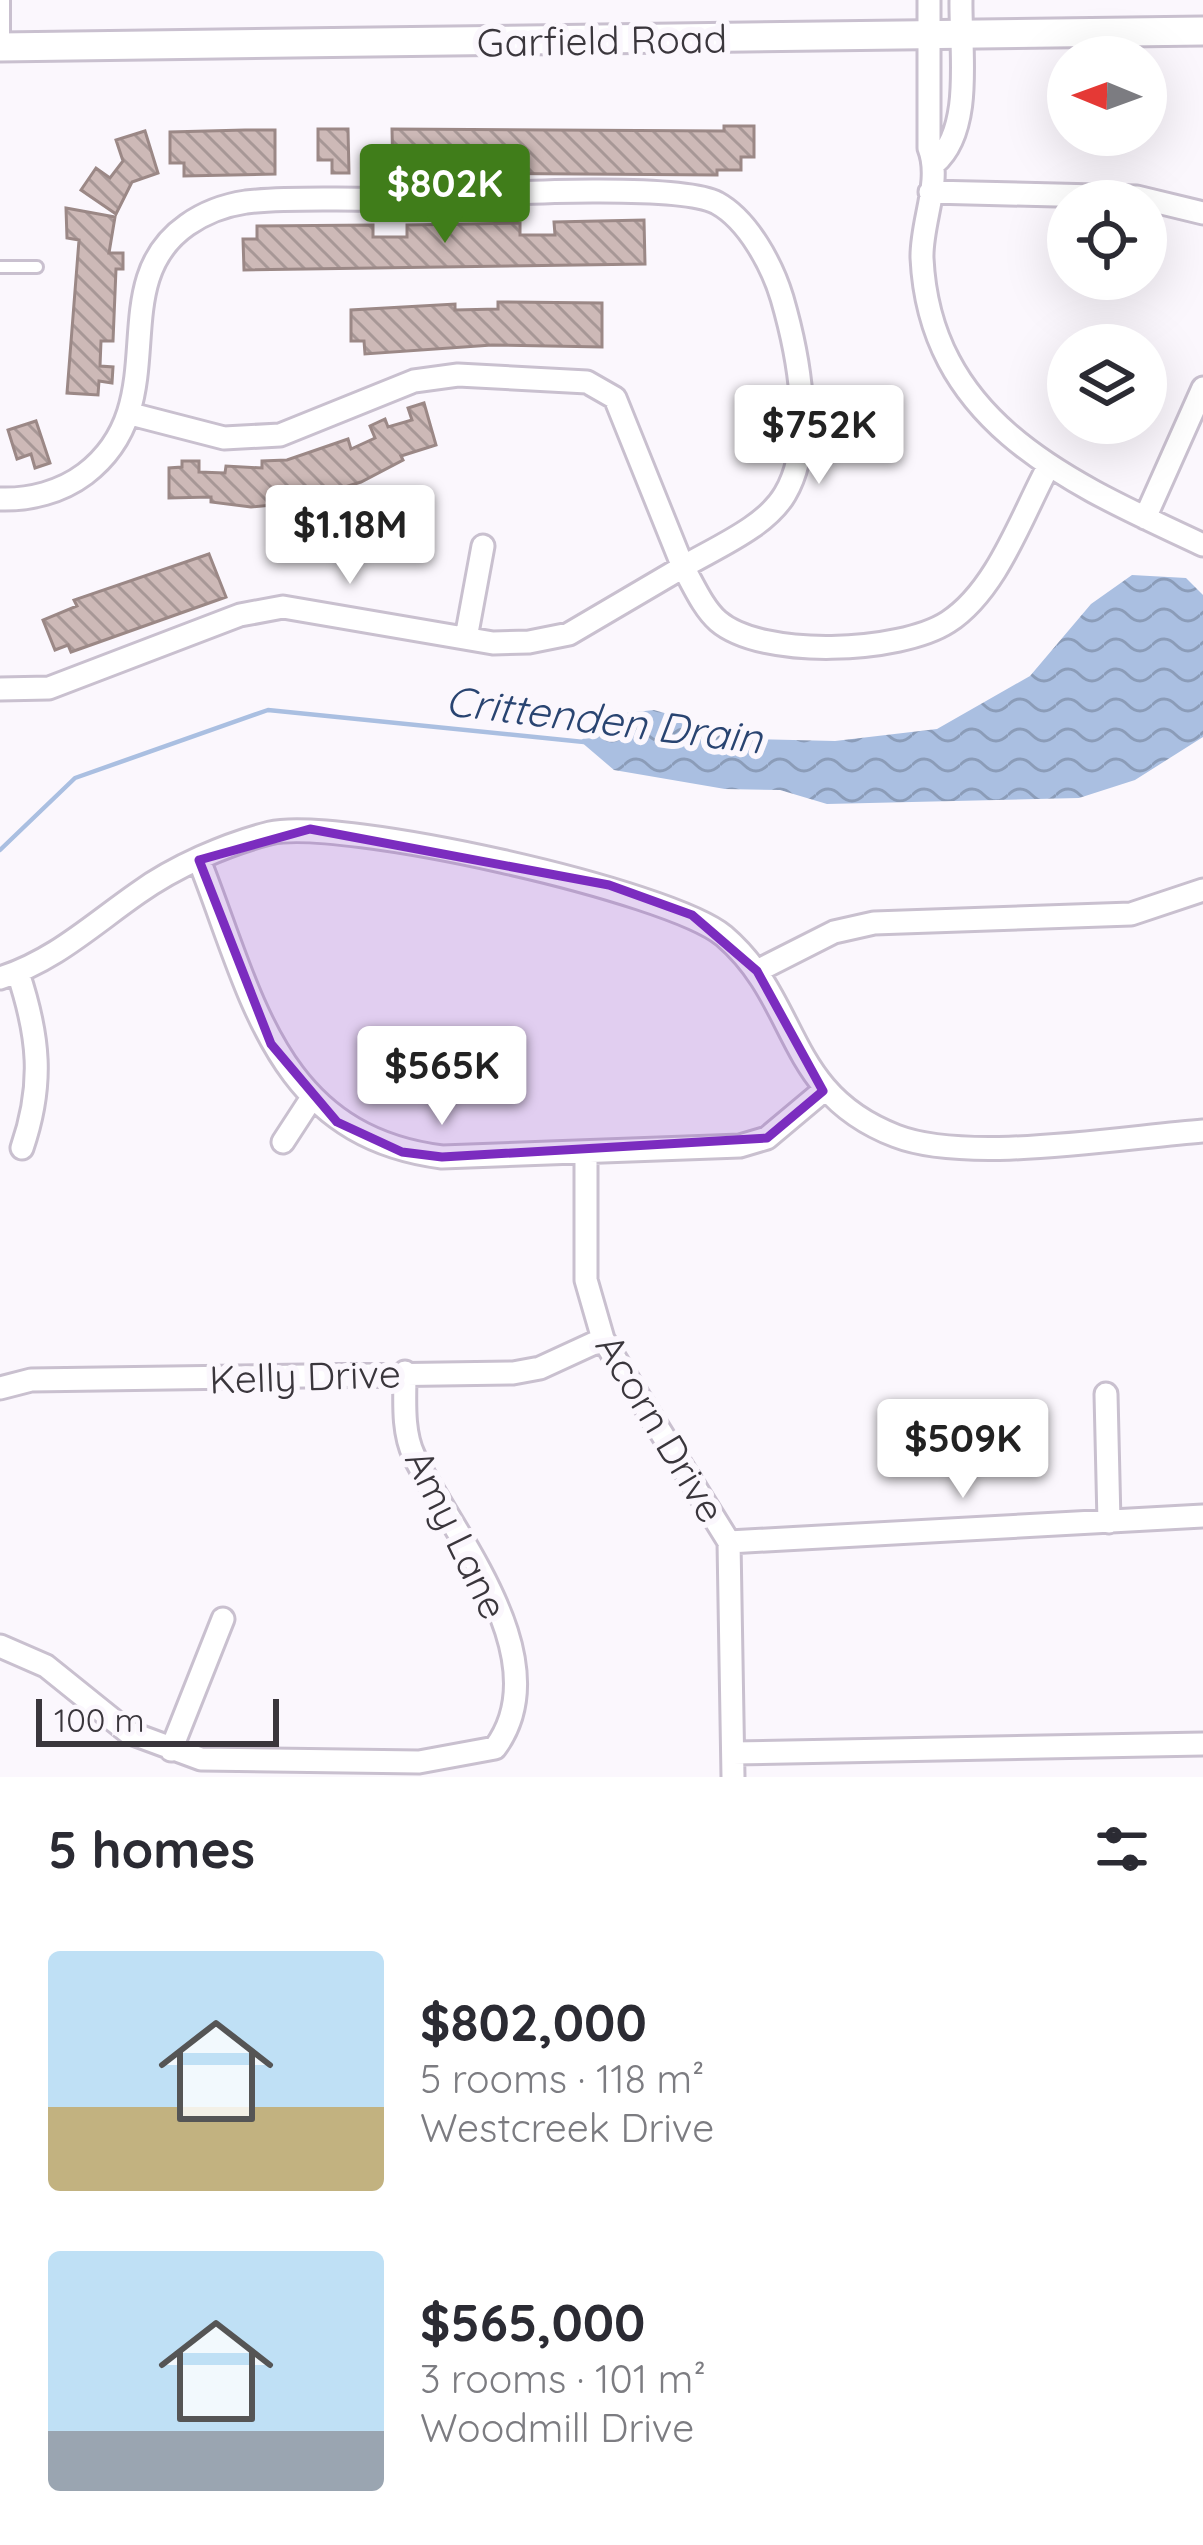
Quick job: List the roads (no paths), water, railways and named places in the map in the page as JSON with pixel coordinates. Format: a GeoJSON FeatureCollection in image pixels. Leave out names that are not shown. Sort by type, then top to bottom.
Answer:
{"type":"FeatureCollection","features":[{"type":"Feature","properties":{"kind":"street"},"geometry":{"type":"LineString","coordinates":[[929,0],[928,148],[935,163],[922,257],[935,325],[958,378],[998,426],[1048,469],[1203,545]]}},
{"type":"Feature","properties":{"kind":"street"},"geometry":{"type":"LineString","coordinates":[[935,163],[949,151],[960,104],[961,0]]}},
{"type":"Feature","properties":{"kind":"street","name":"Garfield Road"},"geometry":{"type":"LineString","coordinates":[[2,47],[1203,31]]}},
{"type":"Feature","properties":{"kind":"street"},"geometry":{"type":"LineString","coordinates":[[0,499],[34,496],[77,480],[111,449],[130,414],[141,305],[160,252],[185,226],[244,202],[633,192],[716,202],[757,242],[782,298],[801,434],[784,497],[746,530],[569,634],[511,644],[305,608],[263,609],[49,688],[0,689]]}},
{"type":"Feature","properties":{"kind":"street"},"geometry":{"type":"LineString","coordinates":[[930,192],[1137,197],[1203,213]]}},
{"type":"Feature","properties":{"kind":"street"},"geometry":{"type":"LineString","coordinates":[[130,414],[224,438],[280,435],[414,381],[492,375],[594,386],[615,398],[661,503],[682,567],[717,620],[746,638],[876,646],[912,638],[948,622],[980,592],[1048,469]]}},
{"type":"Feature","properties":{"kind":"street"},"geometry":{"type":"LineString","coordinates":[[1145,518],[1203,388]]}},
{"type":"Feature","properties":{"kind":"street"},"geometry":{"type":"LineString","coordinates":[[466,638],[483,545]]}},
{"type":"Feature","properties":{"kind":"street"},"geometry":{"type":"LineString","coordinates":[[22,1148],[34,1113],[40,1049],[9,975],[63,950],[142,890],[199,860],[270,833],[310,830],[574,877],[692,915],[723,935],[757,970],[823,1091],[871,1125],[916,1143],[1022,1145],[1203,1130]]}},
{"type":"Feature","properties":{"kind":"street"},"geometry":{"type":"LineString","coordinates":[[199,860],[271,1044],[311,1099],[337,1122],[402,1152],[442,1157],[740,1146],[766,1138],[823,1091]]}},
{"type":"Feature","properties":{"kind":"street"},"geometry":{"type":"LineString","coordinates":[[757,970],[834,932],[874,923],[1132,914],[1203,890]]}},
{"type":"Feature","properties":{"kind":"street"},"geometry":{"type":"LineString","coordinates":[[283,1142],[311,1099]]}},
{"type":"Feature","properties":{"kind":"street","name":"Acorn Drive"},"geometry":{"type":"LineString","coordinates":[[586,1152],[586,1280],[603,1339],[729,1542],[733,1777]]}},
{"type":"Feature","properties":{"kind":"street","name":"Kelly Drive"},"geometry":{"type":"LineString","coordinates":[[0,1388],[31,1380],[513,1373],[540,1368],[603,1339]]}},
{"type":"Feature","properties":{"kind":"street","name":"Amy Lane"},"geometry":{"type":"LineString","coordinates":[[171,1750],[201,1759],[419,1762],[480,1754],[504,1736],[512,1670],[505,1627],[496,1595],[412,1452],[405,1372]]}},
{"type":"Feature","properties":{"kind":"street"},"geometry":{"type":"LineString","coordinates":[[1106,1394],[1108,1522]]}},
{"type":"Feature","properties":{"kind":"street"},"geometry":{"type":"LineString","coordinates":[[729,1542],[1203,1516]]}},
{"type":"Feature","properties":{"kind":"street"},"geometry":{"type":"LineString","coordinates":[[0,1646],[46,1666],[128,1732],[171,1750],[223,1619]]}},
{"type":"Feature","properties":{"kind":"street"},"geometry":{"type":"LineString","coordinates":[[733,1753],[1203,1744]]}},
{"type":"Feature","properties":{"kind":"lane"},"geometry":{"type":"LineString","coordinates":[[2,47],[4,0]]}},
{"type":"Feature","properties":{"kind":"lane"},"geometry":{"type":"LineString","coordinates":[[0,267],[37,268]]}},
{"type":"Feature","properties":{"kind":"water"},"geometry":{"type":"Polygon","coordinates":[[[1132,575],[1186,578],[1203,595],[1203,737],[1135,780],[1079,798],[827,804],[780,790],[725,789],[614,770],[580,741],[617,714],[654,710],[755,739],[835,741],[937,729],[1030,676],[1091,604],[1132,575]]]}},
{"type":"Feature","properties":{"kind":"waterway","name":"Crittenden Drain"},"geometry":{"type":"LineString","coordinates":[[0,850],[75,778],[268,710],[584,742]]}}]}
